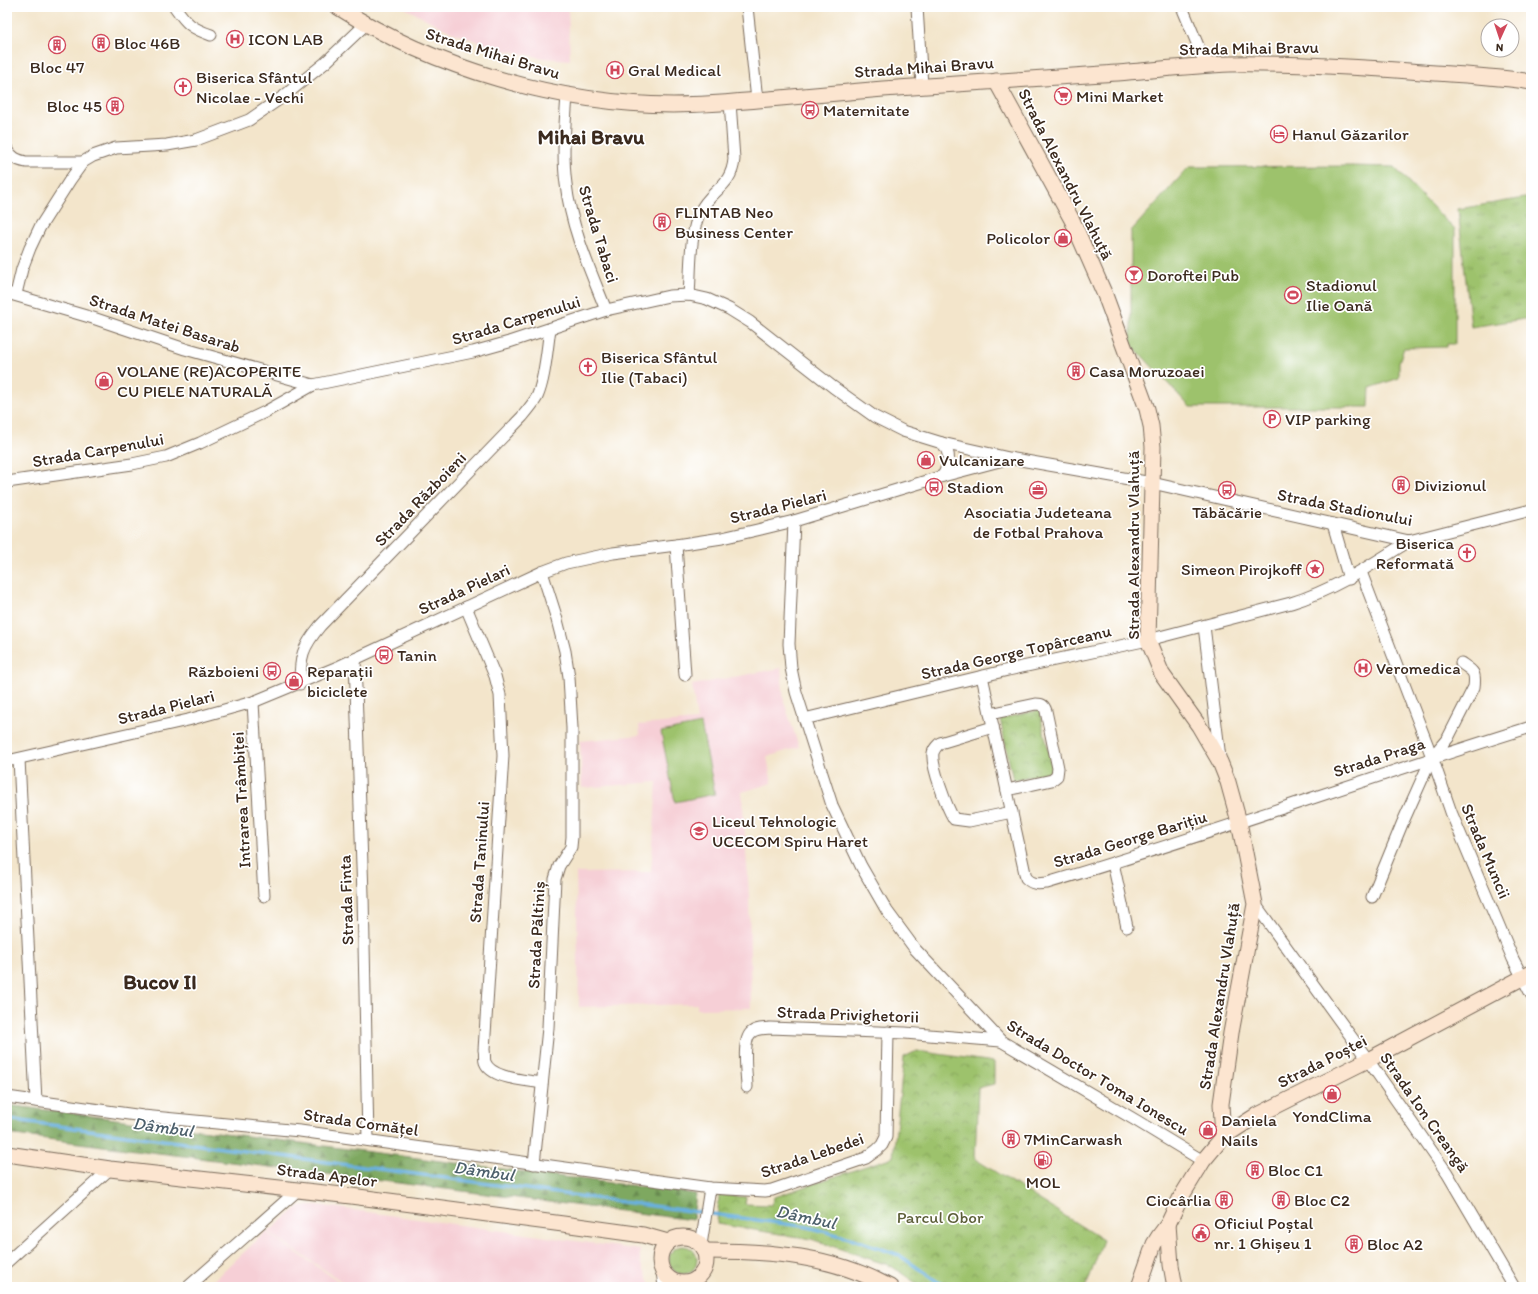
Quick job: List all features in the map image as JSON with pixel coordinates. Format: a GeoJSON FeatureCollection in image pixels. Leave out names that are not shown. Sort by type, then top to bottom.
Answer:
{"type":"FeatureCollection","features":[{"type":"Feature","properties":{"kind":"street"},"geometry":{"type":"LineString","coordinates":[[175,7],[190,26],[210,35]]}},
{"type":"Feature","properties":{"kind":"street","name":"Strada Mihai Bravu"},"geometry":{"type":"LineString","coordinates":[[338,7],[366,24],[419,50],[467,68],[520,85],[567,95],[650,104],[688,105],[1206,65],[1256,64],[1323,66],[1491,77],[1531,82]]}},
{"type":"Feature","properties":{"kind":"street"},"geometry":{"type":"LineString","coordinates":[[747,7],[757,100]]}},
{"type":"Feature","properties":{"kind":"street"},"geometry":{"type":"LineString","coordinates":[[917,7],[922,86]]}},
{"type":"Feature","properties":{"kind":"street"},"geometry":{"type":"LineString","coordinates":[[1182,7],[1206,65]]}},
{"type":"Feature","properties":{"kind":"street"},"geometry":{"type":"LineString","coordinates":[[12,294],[40,227],[83,162],[93,156],[116,148],[167,145],[196,140],[249,120],[284,96],[319,68],[366,24]]}},
{"type":"Feature","properties":{"kind":"street","name":"Strada Alexandru Vlahuță"},"geometry":{"type":"LineString","coordinates":[[996,81],[1072,220],[1105,295],[1150,419],[1153,447],[1148,640],[1162,674],[1199,726],[1220,762],[1228,782],[1239,822],[1255,904],[1231,1033],[1221,1104],[1223,1137]]}},
{"type":"Feature","properties":{"kind":"street","name":"Strada Tabaci"},"geometry":{"type":"LineString","coordinates":[[567,95],[564,152],[566,185],[572,216],[606,310]]}},
{"type":"Feature","properties":{"kind":"street"},"geometry":{"type":"LineString","coordinates":[[689,295],[693,242],[697,220],[705,204],[727,182],[734,168],[730,102]]}},
{"type":"Feature","properties":{"kind":"street"},"geometry":{"type":"LineString","coordinates":[[7,149],[10,156],[26,162],[83,162]]}},
{"type":"Feature","properties":{"kind":"street","name":"Strada Matei Basarab"},"geometry":{"type":"LineString","coordinates":[[12,294],[93,318],[185,349],[313,384]]}},
{"type":"Feature","properties":{"kind":"street","name":"Strada Carpenului"},"geometry":{"type":"LineString","coordinates":[[7,482],[132,464],[166,457],[200,443],[265,412],[313,384],[473,352],[550,329],[606,310],[668,296],[689,295],[707,299],[729,309],[750,322],[821,378],[875,417],[903,431],[942,443],[1009,458]]}},
{"type":"Feature","properties":{"kind":"street","name":"Strada Războieni"},"geometry":{"type":"LineString","coordinates":[[300,684],[300,660],[306,645],[316,631],[532,405],[537,396],[541,383],[550,329]]}},
{"type":"Feature","properties":{"kind":"street"},"geometry":{"type":"LineString","coordinates":[[942,443],[947,448],[949,454],[947,468],[943,476]]}},
{"type":"Feature","properties":{"kind":"street","name":"Strada Pielari"},"geometry":{"type":"LineString","coordinates":[[7,760],[19,759],[188,720],[253,702],[300,684],[542,572],[573,562],[606,554],[722,538],[794,521],[943,476],[1009,458],[1152,484]]}},
{"type":"Feature","properties":{"kind":"street","name":"Strada Stadionului"},"geometry":{"type":"LineString","coordinates":[[1152,484],[1409,540],[1531,510]]}},
{"type":"Feature","properties":{"kind":"street","name":"Strada Doctor Toma Ionescu"},"geometry":{"type":"LineString","coordinates":[[794,521],[789,644],[793,680],[832,805],[861,866],[888,911],[915,949],[1001,1041],[1203,1161]]}},
{"type":"Feature","properties":{"kind":"street"},"geometry":{"type":"LineString","coordinates":[[1333,524],[1349,579]]}},
{"type":"Feature","properties":{"kind":"street","name":"Strada George Topârceanu"},"geometry":{"type":"LineString","coordinates":[[804,719],[982,676],[1148,640],[1308,598],[1349,579],[1409,540]]}},
{"type":"Feature","properties":{"kind":"street"},"geometry":{"type":"LineString","coordinates":[[676,545],[685,675]]}},
{"type":"Feature","properties":{"kind":"street","name":"Strada Păltiniș"},"geometry":{"type":"LineString","coordinates":[[534,1164],[548,1028],[555,879],[559,866],[571,847],[572,791],[572,728],[569,677],[556,616],[542,572]]}},
{"type":"Feature","properties":{"kind":"street","name":"Strada Muncii"},"geometry":{"type":"LineString","coordinates":[[1361,572],[1432,757],[1451,812],[1526,976],[1531,994]]}},
{"type":"Feature","properties":{"kind":"street","name":"Strada Taninului"},"geometry":{"type":"LineString","coordinates":[[466,607],[495,676],[500,695],[503,756],[485,1062],[490,1069],[509,1078],[542,1083]]}},
{"type":"Feature","properties":{"kind":"street"},"geometry":{"type":"LineString","coordinates":[[1204,626],[1220,762]]}},
{"type":"Feature","properties":{"kind":"street","name":"Strada Finta"},"geometry":{"type":"LineString","coordinates":[[355,658],[363,887],[368,1140]]}},
{"type":"Feature","properties":{"kind":"street"},"geometry":{"type":"LineString","coordinates":[[1372,897],[1432,757],[1448,738],[1474,687],[1474,673],[1471,669],[1461,663]]}},
{"type":"Feature","properties":{"kind":"street"},"geometry":{"type":"LineString","coordinates":[[982,676],[1012,812],[969,821],[954,819],[949,812],[934,766],[933,754],[935,748],[940,743],[993,727]]}},
{"type":"Feature","properties":{"kind":"street","name":"Intrarea Trâmbiței"},"geometry":{"type":"LineString","coordinates":[[253,702],[264,896]]}},
{"type":"Feature","properties":{"kind":"street"},"geometry":{"type":"LineString","coordinates":[[990,714],[1036,704],[1044,706],[1046,711],[1058,768],[1057,776],[1052,780],[1007,790]]}},
{"type":"Feature","properties":{"kind":"street","name":"Strada Praga"},"geometry":{"type":"LineString","coordinates":[[1239,822],[1432,757],[1531,727]]}},
{"type":"Feature","properties":{"kind":"street"},"geometry":{"type":"LineString","coordinates":[[19,759],[36,1101]]}},
{"type":"Feature","properties":{"kind":"street","name":"Strada George Barițiu"},"geometry":{"type":"LineString","coordinates":[[1012,812],[1026,878],[1031,883],[1038,884],[1047,883],[1113,863],[1239,822]]}},
{"type":"Feature","properties":{"kind":"street"},"geometry":{"type":"LineString","coordinates":[[1113,863],[1127,927]]}},
{"type":"Feature","properties":{"kind":"street","name":"Strada Ion Creangă"},"geometry":{"type":"LineString","coordinates":[[1255,904],[1368,1060],[1447,1173],[1514,1287]]}},
{"type":"Feature","properties":{"kind":"street","name":"Strada Poștei"},"geometry":{"type":"LineString","coordinates":[[1138,1287],[1154,1244],[1168,1224],[1180,1197],[1203,1161],[1223,1137],[1254,1117],[1368,1060],[1526,976]]}},
{"type":"Feature","properties":{"kind":"street","name":"Strada Privighetorii"},"geometry":{"type":"LineString","coordinates":[[747,1087],[746,1039],[750,1032],[757,1029],[770,1028],[888,1032],[1001,1041]]}},
{"type":"Feature","properties":{"kind":"street","name":"Strada Lebedei"},"geometry":{"type":"LineString","coordinates":[[709,1190],[772,1190],[866,1158],[877,1150],[882,1145],[886,1137],[888,1032]]}},
{"type":"Feature","properties":{"kind":"street","name":"Strada Cornățel"},"geometry":{"type":"LineString","coordinates":[[7,1097],[143,1116],[300,1131],[368,1140],[709,1190]]}},
{"type":"Feature","properties":{"kind":"street","name":"Strada Apelor"},"geometry":{"type":"LineString","coordinates":[[7,1154],[110,1169],[298,1190],[643,1235],[668,1242]]}},
{"type":"Feature","properties":{"kind":"street"},"geometry":{"type":"LineString","coordinates":[[7,1262],[110,1169]]}},
{"type":"Feature","properties":{"kind":"street"},"geometry":{"type":"LineString","coordinates":[[188,1287],[298,1190]]}},
{"type":"Feature","properties":{"kind":"street"},"geometry":{"type":"LineString","coordinates":[[662,1271],[667,1277],[681,1285],[695,1280],[700,1276],[704,1254],[704,1228],[709,1190]]}},
{"type":"Feature","properties":{"kind":"street","name":"Strada Poștei"},"geometry":{"type":"LineString","coordinates":[[1168,1224],[1171,1265],[1175,1287]]}},
{"type":"Feature","properties":{"kind":"street"},"geometry":{"type":"LineString","coordinates":[[643,1235],[660,1256]]}},
{"type":"Feature","properties":{"kind":"street"},"geometry":{"type":"LineString","coordinates":[[664,1287],[660,1256],[663,1248],[668,1242],[682,1236],[689,1237],[696,1240],[704,1254]]}},
{"type":"Feature","properties":{"kind":"street"},"geometry":{"type":"LineString","coordinates":[[704,1254],[729,1251],[791,1255],[814,1259],[840,1266],[890,1287]]}},
{"type":"Feature","properties":{"kind":"shaded area"},"geometry":{"type":"Polygon","coordinates":[[[403,7],[568,7],[570,60],[543,58],[503,50],[453,33],[403,7]]]}},
{"type":"Feature","properties":{"kind":"shaded area","name":"Liceul Tehnologic UCECOM Spiru Haret"},"geometry":{"type":"Polygon","coordinates":[[[781,668],[784,702],[799,747],[767,757],[772,783],[742,792],[749,894],[751,1008],[697,1009],[697,1004],[579,1007],[576,873],[651,872],[657,782],[582,788],[580,741],[640,735],[639,725],[697,720],[692,685],[781,668]]]}},
{"type":"Feature","properties":{"kind":"shaded area"},"geometry":{"type":"Polygon","coordinates":[[[317,1205],[640,1250],[640,1261],[652,1287],[350,1287],[268,1232],[300,1206],[317,1205]]]}},
{"type":"Feature","properties":{"kind":"shaded area"},"geometry":{"type":"Polygon","coordinates":[[[266,1232],[347,1287],[206,1287],[266,1232]]]}},
{"type":"Feature","properties":{"kind":"green space","name":"Stadionul Ilie Oană"},"geometry":{"type":"Polygon","coordinates":[[[1189,167],[1394,167],[1455,230],[1455,344],[1447,344],[1447,347],[1404,348],[1399,362],[1399,378],[1370,388],[1369,407],[1190,407],[1131,344],[1131,231],[1189,167]]]}},
{"type":"Feature","properties":{"kind":"green space"},"geometry":{"type":"Polygon","coordinates":[[[1531,197],[1531,318],[1471,327],[1458,209],[1531,197]]]}},
{"type":"Feature","properties":{"kind":"green space"},"geometry":{"type":"Polygon","coordinates":[[[1039,710],[1053,771],[1013,780],[1000,719],[1039,710]]]}},
{"type":"Feature","properties":{"kind":"green space"},"geometry":{"type":"Polygon","coordinates":[[[701,724],[715,794],[675,802],[661,732],[701,724]]]}},
{"type":"Feature","properties":{"kind":"green space","name":"Parcul Obor"},"geometry":{"type":"Polygon","coordinates":[[[917,1051],[994,1062],[994,1084],[978,1088],[975,1159],[1103,1240],[1086,1287],[922,1287],[891,1266],[811,1239],[717,1224],[719,1195],[746,1197],[745,1204],[771,1205],[774,1197],[893,1157],[904,1057],[917,1051]]]}},
{"type":"Feature","properties":{"kind":"green space"},"geometry":{"type":"Polygon","coordinates":[[[7,1105],[696,1194],[693,1220],[7,1134],[7,1105]]]}},
{"type":"Feature","properties":{"kind":"green space"},"geometry":{"type":"Polygon","coordinates":[[[683,1246],[693,1250],[697,1260],[693,1270],[683,1274],[673,1270],[669,1260],[673,1250],[683,1246]]]}},
{"type":"Feature","properties":{"kind":"waterway","name":"Dâmbul"},"geometry":{"type":"LineString","coordinates":[[7,1119],[808,1227],[853,1239],[899,1255],[945,1287]]}},
{"type":"Feature","properties":{"kind":"place","name":"ICON LAB"},"geometry":{"type":"Point","coordinates":[235,39]}},
{"type":"Feature","properties":{"kind":"place","name":"Bloc 46B"},"geometry":{"type":"Point","coordinates":[101,43]}},
{"type":"Feature","properties":{"kind":"place","name":"Bloc 47"},"geometry":{"type":"Point","coordinates":[57,45]}},
{"type":"Feature","properties":{"kind":"place","name":"Gral Medical"},"geometry":{"type":"Point","coordinates":[615,70]}},
{"type":"Feature","properties":{"kind":"place","name":"Biserica Sfântul Nicolae - Vechi"},"geometry":{"type":"Point","coordinates":[183,87]}},
{"type":"Feature","properties":{"kind":"place","name":"Mini Market"},"geometry":{"type":"Point","coordinates":[1063,96]}},
{"type":"Feature","properties":{"kind":"place","name":"Bloc 45"},"geometry":{"type":"Point","coordinates":[115,106]}},
{"type":"Feature","properties":{"kind":"place","name":"Maternitate"},"geometry":{"type":"Point","coordinates":[810,110]}},
{"type":"Feature","properties":{"kind":"place","name":"Hanul Găzarilor"},"geometry":{"type":"Point","coordinates":[1279,134]}},
{"type":"Feature","properties":{"kind":"place","name":"FLINTAB Neo Business Center"},"geometry":{"type":"Point","coordinates":[662,222]}},
{"type":"Feature","properties":{"kind":"place","name":"Policolor"},"geometry":{"type":"Point","coordinates":[1063,238]}},
{"type":"Feature","properties":{"kind":"place","name":"Doroftei Pub"},"geometry":{"type":"Point","coordinates":[1134,275]}},
{"type":"Feature","properties":{"kind":"place","name":"Stadionul Ilie Oană"},"geometry":{"type":"Point","coordinates":[1293,295]}},
{"type":"Feature","properties":{"kind":"place","name":"Biserica Sfântul Ilie (Tabaci)"},"geometry":{"type":"Point","coordinates":[588,367]}},
{"type":"Feature","properties":{"kind":"place","name":"Casa Moruzoaei"},"geometry":{"type":"Point","coordinates":[1076,371]}},
{"type":"Feature","properties":{"kind":"place","name":"VOLANE (RE)ACOPERITE CU PIELE NATURALĂ"},"geometry":{"type":"Point","coordinates":[104,381]}},
{"type":"Feature","properties":{"kind":"place","name":"VIP parking"},"geometry":{"type":"Point","coordinates":[1272,419]}},
{"type":"Feature","properties":{"kind":"place","name":"Vulcanizare"},"geometry":{"type":"Point","coordinates":[926,460]}},
{"type":"Feature","properties":{"kind":"place","name":"Divizionul"},"geometry":{"type":"Point","coordinates":[1401,485]}},
{"type":"Feature","properties":{"kind":"place","name":"Stadion"},"geometry":{"type":"Point","coordinates":[934,487]}},
{"type":"Feature","properties":{"kind":"place","name":"Asociatia Judeteana de Fotbal Prahova"},"geometry":{"type":"Point","coordinates":[1038,490]}},
{"type":"Feature","properties":{"kind":"place","name":"Tăbăcărie"},"geometry":{"type":"Point","coordinates":[1227,490]}},
{"type":"Feature","properties":{"kind":"place","name":"Biserica Reformată"},"geometry":{"type":"Point","coordinates":[1467,553]}},
{"type":"Feature","properties":{"kind":"place","name":"Simeon Pirojkoff"},"geometry":{"type":"Point","coordinates":[1315,569]}},
{"type":"Feature","properties":{"kind":"place","name":"Tanin"},"geometry":{"type":"Point","coordinates":[384,655]}},
{"type":"Feature","properties":{"kind":"place","name":"Veromedica"},"geometry":{"type":"Point","coordinates":[1363,668]}},
{"type":"Feature","properties":{"kind":"place","name":"Războieni"},"geometry":{"type":"Point","coordinates":[272,671]}},
{"type":"Feature","properties":{"kind":"place","name":"Reparații biciclete"},"geometry":{"type":"Point","coordinates":[294,681]}},
{"type":"Feature","properties":{"kind":"place","name":"Liceul Tehnologic UCECOM Spiru Haret"},"geometry":{"type":"Point","coordinates":[699,831]}},
{"type":"Feature","properties":{"kind":"place","name":"YondClima"},"geometry":{"type":"Point","coordinates":[1332,1094]}},
{"type":"Feature","properties":{"kind":"place","name":"Daniela Nails"},"geometry":{"type":"Point","coordinates":[1208,1130]}},
{"type":"Feature","properties":{"kind":"place","name":"7MinCarwash"},"geometry":{"type":"Point","coordinates":[1011,1139]}},
{"type":"Feature","properties":{"kind":"place","name":"MOL"},"geometry":{"type":"Point","coordinates":[1043,1160]}},
{"type":"Feature","properties":{"kind":"place","name":"Bloc C1"},"geometry":{"type":"Point","coordinates":[1255,1170]}},
{"type":"Feature","properties":{"kind":"place","name":"Ciocârlia"},"geometry":{"type":"Point","coordinates":[1224,1200]}},
{"type":"Feature","properties":{"kind":"place","name":"Bloc C2"},"geometry":{"type":"Point","coordinates":[1281,1200]}},
{"type":"Feature","properties":{"kind":"place","name":"Oficiul Poștal nr. 1 Ghișeu 1"},"geometry":{"type":"Point","coordinates":[1201,1233]}},
{"type":"Feature","properties":{"kind":"place","name":"Bloc A2"},"geometry":{"type":"Point","coordinates":[1354,1244]}},
{"type":"Feature","properties":{"kind":"district","name":"Mihai Bravu"},"geometry":{"type":"Point","coordinates":[591,137]}},
{"type":"Feature","properties":{"kind":"district","name":"Bucov II"},"geometry":{"type":"Point","coordinates":[160,982]}}]}
